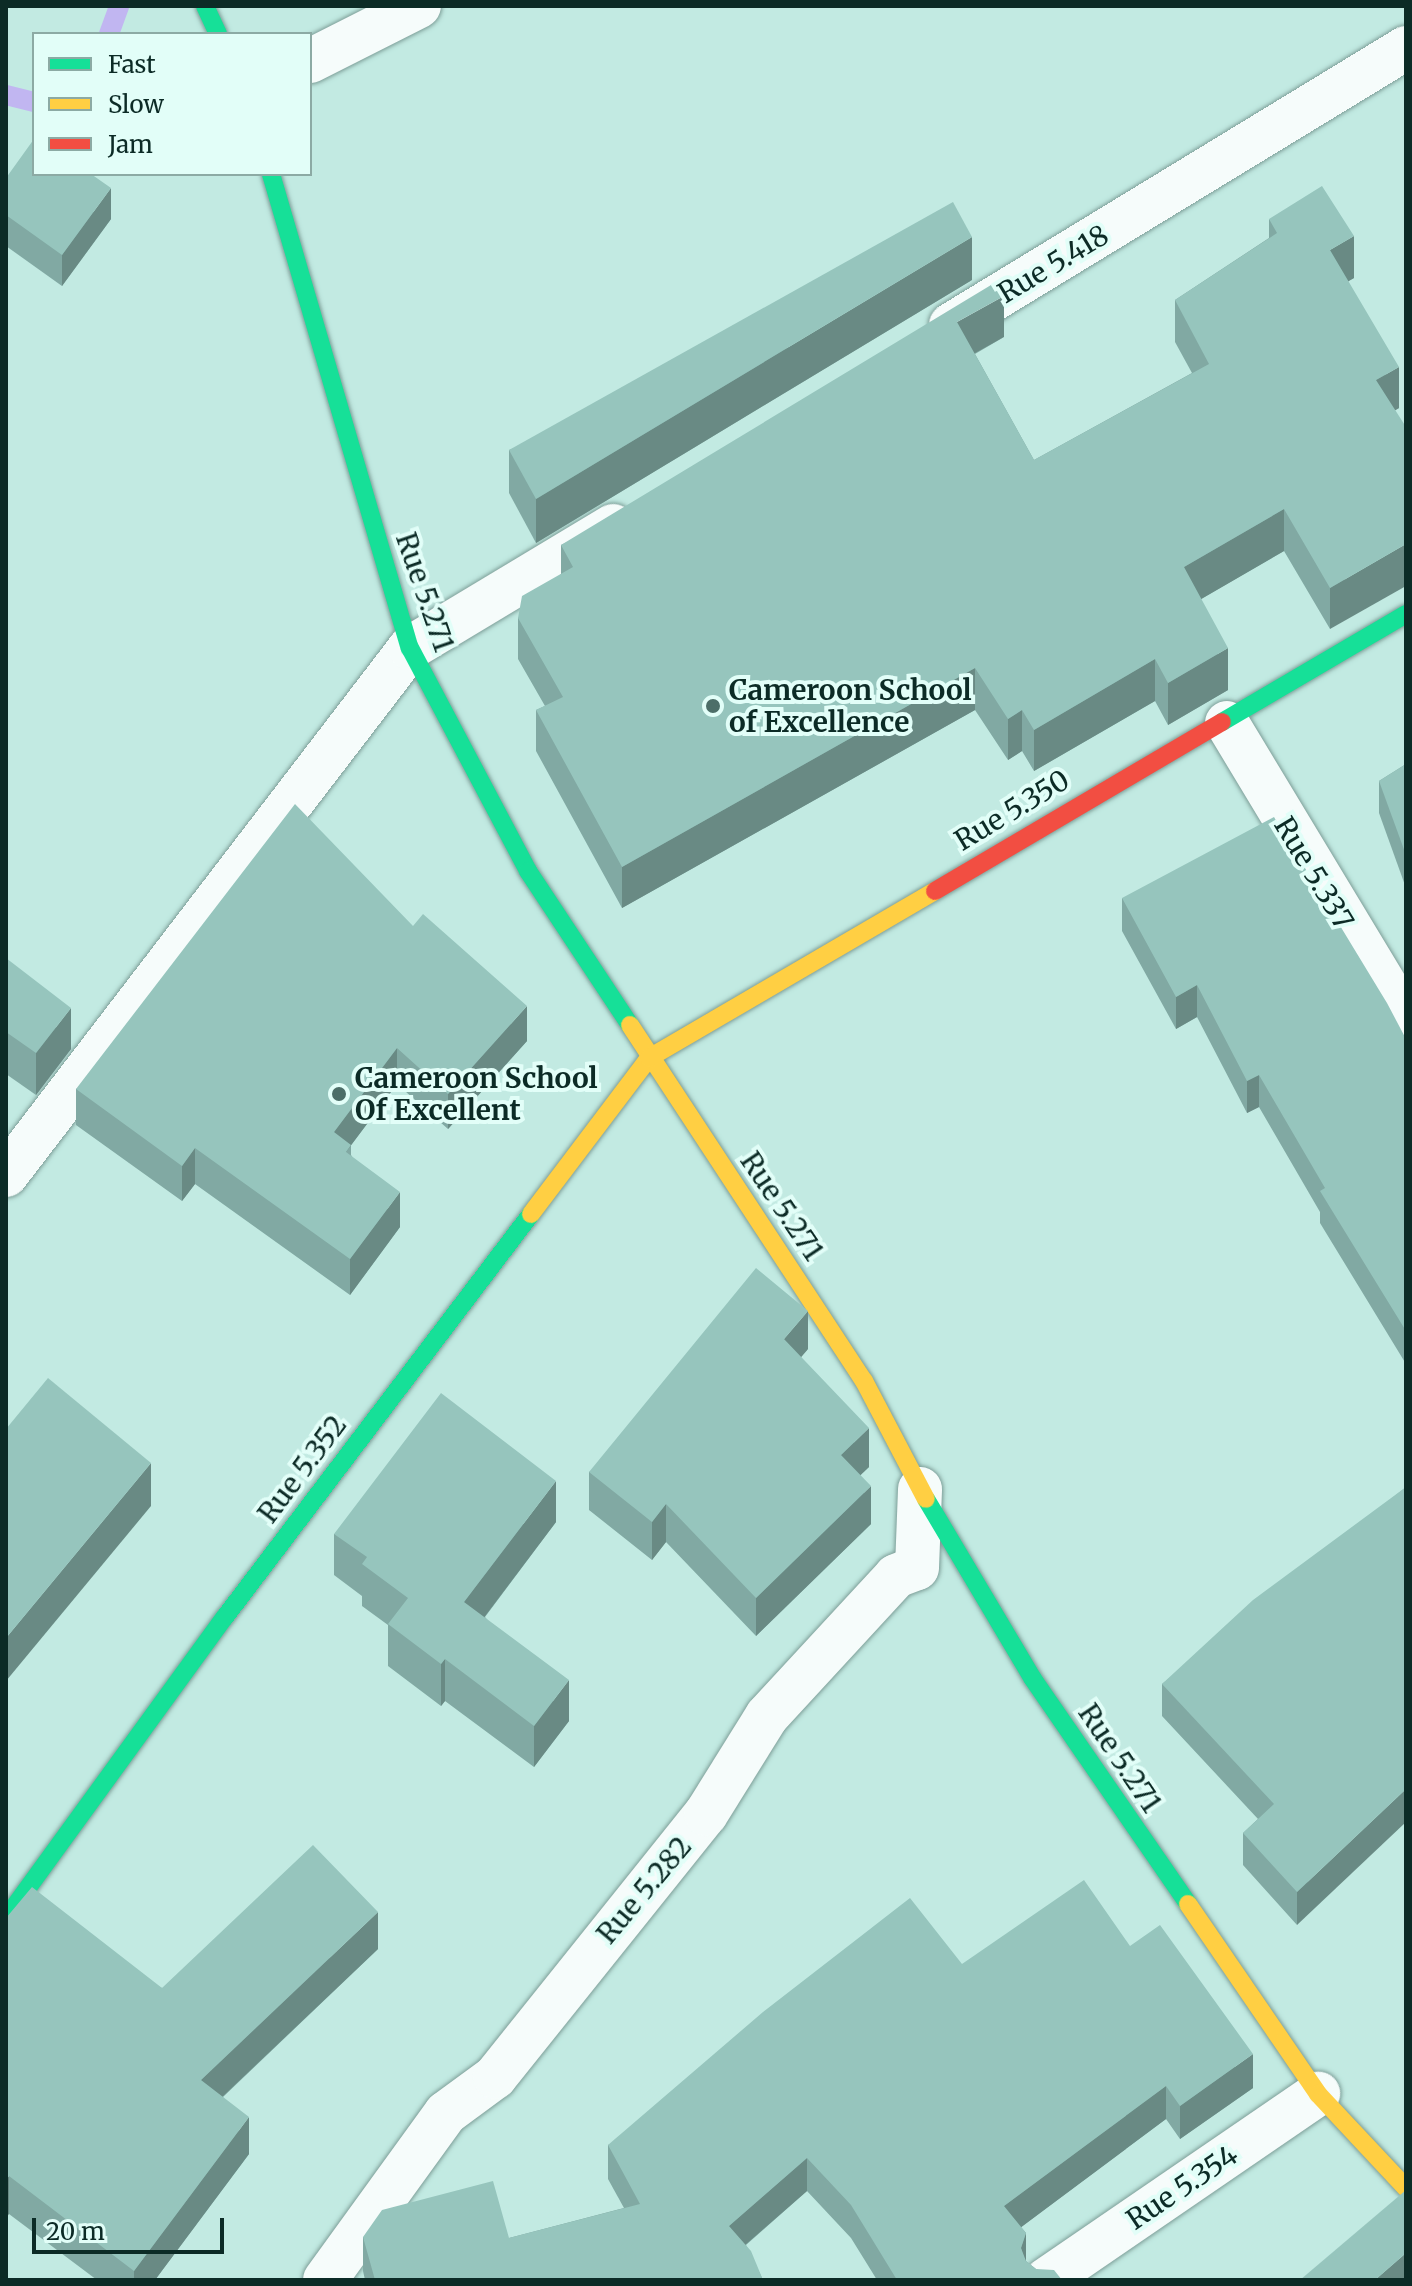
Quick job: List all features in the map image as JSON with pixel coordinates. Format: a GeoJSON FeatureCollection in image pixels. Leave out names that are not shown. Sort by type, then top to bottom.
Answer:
{"type":"FeatureCollection","features":[{"type":"Feature","properties":{"kind":"street"},"geometry":{"type":"LineString","coordinates":[[205,6],[217,32]]}},
{"type":"Feature","properties":{"kind":"street"},"geometry":{"type":"LineString","coordinates":[[312,60],[419,6]]}},
{"type":"Feature","properties":{"kind":"street","name":"Rue 5.418"},"geometry":{"type":"LineString","coordinates":[[909,350],[1406,48]]}},
{"type":"Feature","properties":{"kind":"street","name":"Rue 5.271"},"geometry":{"type":"LineString","coordinates":[[272,176],[410,648],[528,871],[864,1381],[920,1489],[1033,1679],[1318,2094],[1406,2188]]}},
{"type":"Feature","properties":{"kind":"street"},"geometry":{"type":"LineString","coordinates":[[6,1175],[410,648],[653,503]]}},
{"type":"Feature","properties":{"kind":"street","name":"Rue 5.350"},"geometry":{"type":"LineString","coordinates":[[649,1058],[1098,792],[1227,723],[1406,614]]}},
{"type":"Feature","properties":{"kind":"street","name":"Rue 5.337"},"geometry":{"type":"LineString","coordinates":[[1227,723],[1406,1020]]}},
{"type":"Feature","properties":{"kind":"street","name":"Rue 5.352"},"geometry":{"type":"LineString","coordinates":[[6,1918],[225,1617],[649,1058]]}},
{"type":"Feature","properties":{"kind":"street","name":"Rue 5.282"},"geometry":{"type":"LineString","coordinates":[[325,2280],[446,2113],[495,2077],[706,1814],[767,1716],[896,1576],[917,1568],[920,1489]]}},
{"type":"Feature","properties":{"kind":"street","name":"Rue 5.354"},"geometry":{"type":"LineString","coordinates":[[1046,2280],[1318,2094]]}},
{"type":"Feature","properties":{"kind":"building"},"geometry":{"type":"Polygon","coordinates":[[[32,142],[32,176],[94,176],[111,188],[62,255],[6,215],[6,178],[32,142]]]}},
{"type":"Feature","properties":{"kind":"building"},"geometry":{"type":"Polygon","coordinates":[[[1322,186],[1354,236],[1330,250],[1399,367],[1376,380],[1406,427],[1406,544],[1330,588],[1284,509],[1184,567],[1228,648],[1168,683],[1155,659],[1034,730],[1022,710],[1008,719],[975,668],[622,867],[536,710],[563,697],[518,618],[522,596],[573,567],[561,545],[996,282],[1004,296],[957,322],[1034,460],[1209,364],[1175,300],[1277,233],[1269,219],[1322,186]]]}},
{"type":"Feature","properties":{"kind":"building"},"geometry":{"type":"Polygon","coordinates":[[[953,202],[972,237],[536,499],[509,450],[953,202]]]}},
{"type":"Feature","properties":{"kind":"building"},"geometry":{"type":"Polygon","coordinates":[[[1406,764],[1406,855],[1379,781],[1406,764]]]}},
{"type":"Feature","properties":{"kind":"building"},"geometry":{"type":"Polygon","coordinates":[[[295,804],[413,926],[423,914],[527,1006],[448,1094],[397,1048],[334,1132],[351,1145],[346,1152],[400,1192],[350,1259],[195,1148],[182,1166],[76,1089],[295,804]]]}},
{"type":"Feature","properties":{"kind":"building"},"geometry":{"type":"Polygon","coordinates":[[[1274,817],[1406,1039],[1406,1331],[1320,1191],[1325,1188],[1259,1075],[1247,1081],[1197,985],[1176,997],[1122,898],[1274,817]]]}},
{"type":"Feature","properties":{"kind":"building"},"geometry":{"type":"Polygon","coordinates":[[[6,958],[71,1008],[36,1053],[6,1032],[6,958]]]}},
{"type":"Feature","properties":{"kind":"building"},"geometry":{"type":"Polygon","coordinates":[[[756,1268],[808,1311],[784,1339],[869,1428],[841,1455],[871,1486],[756,1598],[666,1504],[652,1522],[589,1472],[756,1268]]]}},
{"type":"Feature","properties":{"kind":"building"},"geometry":{"type":"Polygon","coordinates":[[[48,1378],[151,1463],[6,1638],[6,1429],[48,1378]]]}},
{"type":"Feature","properties":{"kind":"building"},"geometry":{"type":"Polygon","coordinates":[[[441,1393],[556,1481],[464,1602],[569,1680],[534,1726],[445,1659],[441,1664],[388,1624],[408,1598],[362,1564],[367,1557],[334,1534],[441,1393]]]}},
{"type":"Feature","properties":{"kind":"building"},"geometry":{"type":"Polygon","coordinates":[[[1406,1487],[1406,1789],[1297,1892],[1243,1833],[1274,1804],[1162,1684],[1253,1600],[1406,1487]]]}},
{"type":"Feature","properties":{"kind":"building"},"geometry":{"type":"Polygon","coordinates":[[[313,1845],[378,1912],[201,2080],[249,2117],[134,2271],[9,2176],[6,2180],[6,1918],[32,1887],[162,1988],[313,1845]]]}},
{"type":"Feature","properties":{"kind":"building"},"geometry":{"type":"Polygon","coordinates":[[[1084,1880],[1130,1946],[1160,1925],[1253,2054],[1180,2106],[1166,2086],[1004,2206],[1026,2233],[1021,2248],[1026,2261],[1036,2269],[1054,2270],[1062,2280],[897,2280],[851,2205],[807,2158],[729,2226],[751,2251],[763,2280],[375,2280],[363,2237],[382,2210],[493,2181],[509,2238],[640,2204],[608,2145],[763,2012],[910,1898],[962,1964],[1084,1880]]]}},
{"type":"Feature","properties":{"kind":"building"},"geometry":{"type":"Polygon","coordinates":[[[1406,2190],[1406,2253],[1375,2280],[1300,2280],[1406,2190]]]}},
{"type":"Feature","properties":{"kind":"waterway"},"geometry":{"type":"LineString","coordinates":[[110,32],[119,6]]}},
{"type":"Feature","properties":{"kind":"waterway"},"geometry":{"type":"LineString","coordinates":[[6,95],[32,102]]}},
{"type":"Feature","properties":{"kind":"traffic: fast"},"geometry":{"type":"LineString","coordinates":[[205,6],[217,32]]}},
{"type":"Feature","properties":{"kind":"traffic: fast"},"geometry":{"type":"LineString","coordinates":[[272,176],[410,648],[528,871],[630,1025]]}},
{"type":"Feature","properties":{"kind":"traffic: fast"},"geometry":{"type":"LineString","coordinates":[[1222,722],[1406,614]]}},
{"type":"Feature","properties":{"kind":"traffic: fast"},"geometry":{"type":"LineString","coordinates":[[6,1918],[225,1617],[531,1214]]}},
{"type":"Feature","properties":{"kind":"traffic: fast"},"geometry":{"type":"LineString","coordinates":[[926,1499],[1033,1679],[1188,1904]]}},
{"type":"Feature","properties":{"kind":"traffic: slow"},"geometry":{"type":"LineString","coordinates":[[531,1214],[649,1058],[935,891]]}},
{"type":"Feature","properties":{"kind":"traffic: slow"},"geometry":{"type":"LineString","coordinates":[[630,1025],[864,1381],[926,1499]]}},
{"type":"Feature","properties":{"kind":"traffic: slow"},"geometry":{"type":"LineString","coordinates":[[1188,1904],[1318,2094],[1406,2188]]}},
{"type":"Feature","properties":{"kind":"traffic: jam"},"geometry":{"type":"LineString","coordinates":[[935,891],[1222,722]]}},
{"type":"Feature","properties":{"kind":"place","name":"Cameroon School of Excellence"},"geometry":{"type":"Point","coordinates":[713,706]}},
{"type":"Feature","properties":{"kind":"place","name":"Cameroon School Of Excellent"},"geometry":{"type":"Point","coordinates":[339,1094]}}]}
